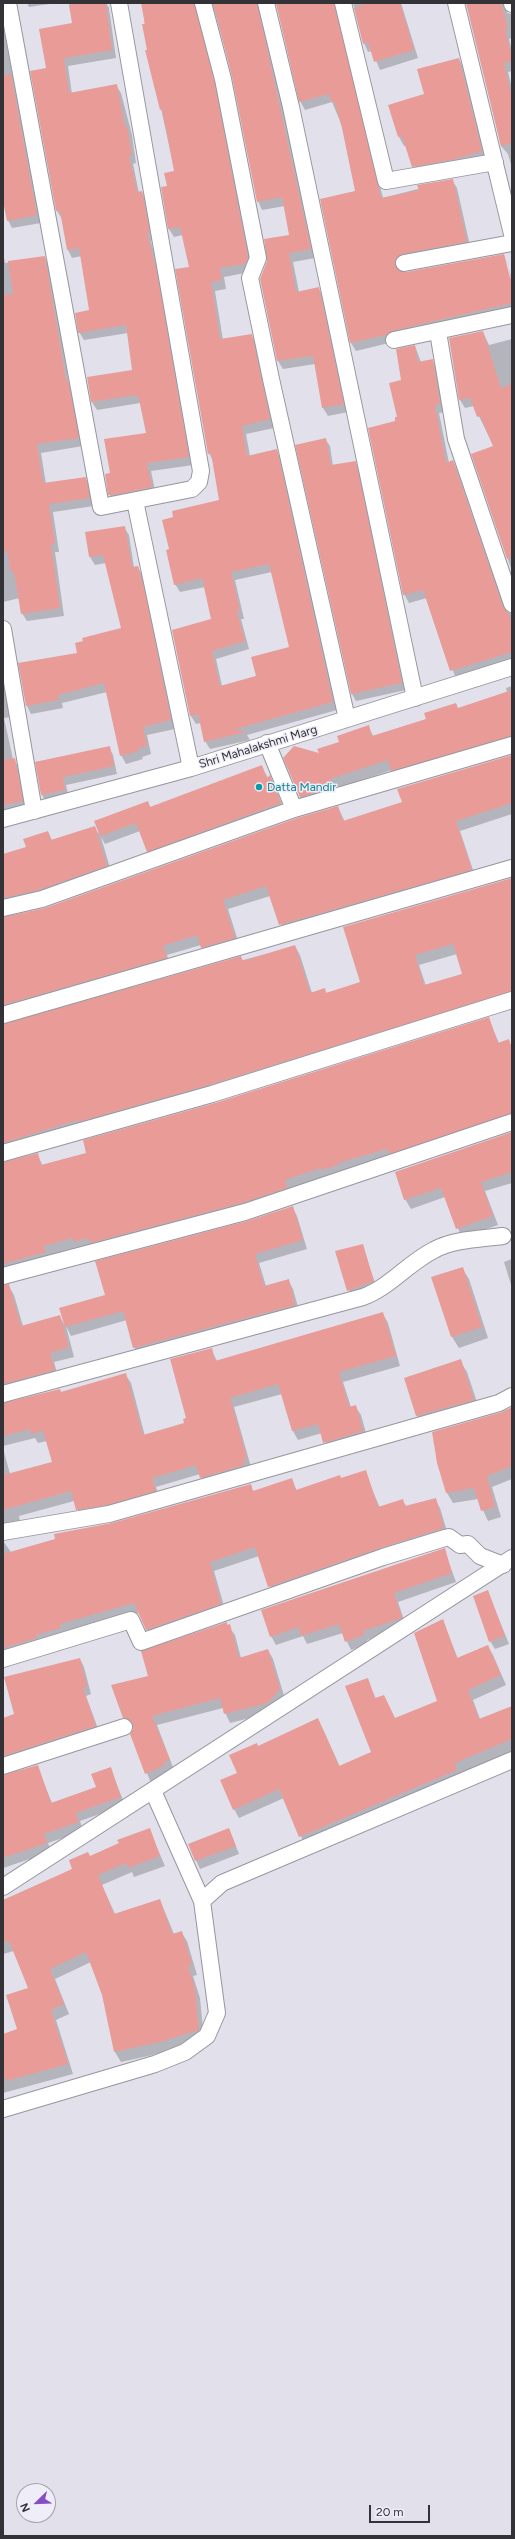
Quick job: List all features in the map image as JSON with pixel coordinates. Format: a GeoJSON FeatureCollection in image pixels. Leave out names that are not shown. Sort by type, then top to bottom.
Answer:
{"type":"FeatureCollection","features":[{"type":"Feature","properties":{"kind":"street"},"geometry":{"type":"LineString","coordinates":[[8,3],[101,507],[192,489],[199,482],[201,471],[119,3]]}},
{"type":"Feature","properties":{"kind":"street"},"geometry":{"type":"LineString","coordinates":[[203,3],[224,79],[258,258],[250,278],[269,371],[347,719]]}},
{"type":"Feature","properties":{"kind":"street"},"geometry":{"type":"LineString","coordinates":[[266,3],[293,115],[415,698]]}},
{"type":"Feature","properties":{"kind":"street"},"geometry":{"type":"LineString","coordinates":[[343,3],[386,181],[495,162]]}},
{"type":"Feature","properties":{"kind":"street"},"geometry":{"type":"LineString","coordinates":[[456,3],[512,234]]}},
{"type":"Feature","properties":{"kind":"street"},"geometry":{"type":"LineString","coordinates":[[404,263],[512,243]]}},
{"type":"Feature","properties":{"kind":"street"},"geometry":{"type":"LineString","coordinates":[[394,340],[438,332],[512,315]]}},
{"type":"Feature","properties":{"kind":"street"},"geometry":{"type":"LineString","coordinates":[[438,332],[456,439],[512,604]]}},
{"type":"Feature","properties":{"kind":"street"},"geometry":{"type":"LineString","coordinates":[[136,501],[191,768]]}},
{"type":"Feature","properties":{"kind":"street"},"geometry":{"type":"LineString","coordinates":[[3,629],[34,811]]}},
{"type":"Feature","properties":{"kind":"street","name":"Shri Mahalakshmi Marg"},"geometry":{"type":"LineString","coordinates":[[3,819],[191,768],[267,742],[347,719],[512,667]]}},
{"type":"Feature","properties":{"kind":"street"},"geometry":{"type":"LineString","coordinates":[[267,742],[294,809]]}},
{"type":"Feature","properties":{"kind":"street"},"geometry":{"type":"LineString","coordinates":[[3,908],[42,899],[294,809],[512,745]]}},
{"type":"Feature","properties":{"kind":"street"},"geometry":{"type":"LineString","coordinates":[[3,1015],[512,868]]}},
{"type":"Feature","properties":{"kind":"street"},"geometry":{"type":"LineString","coordinates":[[3,1153],[212,1094],[512,1000]]}},
{"type":"Feature","properties":{"kind":"street"},"geometry":{"type":"LineString","coordinates":[[3,1276],[245,1212],[512,1122]]}},
{"type":"Feature","properties":{"kind":"street"},"geometry":{"type":"LineString","coordinates":[[3,1394],[363,1298],[376,1292],[432,1250],[449,1244],[503,1236]]}},
{"type":"Feature","properties":{"kind":"street"},"geometry":{"type":"LineString","coordinates":[[3,1532],[109,1514],[499,1403],[512,1396]]}},
{"type":"Feature","properties":{"kind":"street"},"geometry":{"type":"LineString","coordinates":[[3,1659],[131,1620],[141,1642],[383,1557],[449,1537],[460,1545],[468,1544],[480,1556],[508,1562]]}},
{"type":"Feature","properties":{"kind":"street"},"geometry":{"type":"LineString","coordinates":[[3,1887],[508,1562]]}},
{"type":"Feature","properties":{"kind":"street"},"geometry":{"type":"LineString","coordinates":[[3,1766],[124,1727]]}},
{"type":"Feature","properties":{"kind":"street"},"geometry":{"type":"LineString","coordinates":[[202,1901],[222,1883],[512,1760]]}},
{"type":"Feature","properties":{"kind":"street"},"geometry":{"type":"LineString","coordinates":[[3,2109],[155,2064],[185,2052],[207,2036],[217,2013],[202,1901],[153,1790]]}},
{"type":"Feature","properties":{"kind":"building"},"geometry":{"type":"Polygon","coordinates":[[[79,3],[106,3],[112,50],[64,58],[69,93],[117,84],[125,127],[127,126],[132,155],[129,156],[137,192],[142,191],[150,232],[147,233],[157,272],[189,457],[147,463],[152,487],[108,495],[105,474],[110,473],[104,439],[146,433],[139,399],[136,395],[91,402],[87,377],[132,370],[126,325],[78,333],[75,313],[89,310],[79,248],[67,250],[60,211],[56,211],[30,71],[46,68],[39,29],[72,23],[69,5],[79,3]]]}},
{"type":"Feature","properties":{"kind":"building"},"geometry":{"type":"Polygon","coordinates":[[[141,3],[194,3],[214,81],[248,257],[245,264],[220,268],[222,280],[211,282],[220,339],[252,334],[270,419],[242,426],[247,456],[277,449],[333,702],[235,729],[246,732],[204,742],[198,714],[190,716],[172,630],[211,619],[202,578],[174,585],[166,550],[169,549],[162,520],[173,517],[172,511],[219,500],[211,453],[208,454],[175,269],[189,267],[180,227],[168,229],[161,187],[167,186],[164,173],[174,171],[162,109],[160,110],[145,50],[147,50],[142,24],[145,24],[141,3]],[[269,564],[231,572],[240,610],[237,611],[245,641],[212,651],[220,686],[256,676],[251,657],[289,647],[269,564]]]}},
{"type":"Feature","properties":{"kind":"building"},"geometry":{"type":"Polygon","coordinates":[[[213,3],[257,3],[311,249],[289,253],[296,292],[319,287],[344,404],[322,408],[313,356],[277,361],[260,279],[267,261],[264,239],[289,235],[282,197],[257,202],[232,77],[213,3]]]}},
{"type":"Feature","properties":{"kind":"building"},"geometry":{"type":"Polygon","coordinates":[[[276,3],[334,3],[381,198],[419,190],[417,185],[453,179],[467,242],[402,254],[395,260],[397,269],[406,272],[504,254],[510,278],[512,278],[512,303],[392,331],[386,335],[350,343],[320,199],[355,191],[342,128],[334,101],[331,102],[329,94],[299,102],[276,3]]]}},
{"type":"Feature","properties":{"kind":"building"},"geometry":{"type":"Polygon","coordinates":[[[369,3],[400,3],[414,50],[374,62],[368,42],[363,44],[354,8],[369,3]]]}},
{"type":"Feature","properties":{"kind":"building"},"geometry":{"type":"Polygon","coordinates":[[[466,3],[499,3],[502,6],[508,29],[505,30],[512,57],[512,61],[504,63],[512,98],[512,143],[501,146],[466,3]]]}},
{"type":"Feature","properties":{"kind":"building"},"geometry":{"type":"Polygon","coordinates":[[[459,58],[482,151],[456,159],[412,167],[402,136],[398,137],[388,105],[424,94],[417,69],[459,58]]]}},
{"type":"Feature","properties":{"kind":"building"},"geometry":{"type":"Polygon","coordinates":[[[11,74],[37,215],[7,221],[3,201],[3,75],[11,74]]]}},
{"type":"Feature","properties":{"kind":"building"},"geometry":{"type":"Polygon","coordinates":[[[45,256],[66,380],[68,380],[79,438],[37,444],[43,483],[86,477],[90,498],[49,504],[55,544],[51,544],[60,608],[21,614],[14,572],[11,572],[7,551],[3,552],[3,295],[13,294],[8,261],[45,256]]]}},
{"type":"Feature","properties":{"kind":"building"},"geometry":{"type":"Polygon","coordinates":[[[483,331],[501,388],[512,384],[512,557],[507,559],[471,454],[493,446],[480,416],[477,417],[470,398],[459,400],[449,338],[483,331]]]}},
{"type":"Feature","properties":{"kind":"building"},"geometry":{"type":"Polygon","coordinates":[[[415,345],[418,362],[433,359],[440,404],[435,405],[446,463],[453,460],[503,607],[508,612],[512,624],[512,652],[450,671],[423,590],[403,595],[368,428],[395,421],[395,417],[397,417],[389,383],[401,380],[396,349],[415,345]]]}},
{"type":"Feature","properties":{"kind":"building"},"geometry":{"type":"Polygon","coordinates":[[[326,438],[331,465],[356,461],[402,683],[351,694],[295,445],[326,438]]]}},
{"type":"Feature","properties":{"kind":"building"},"geometry":{"type":"Polygon","coordinates":[[[125,526],[132,567],[138,566],[144,588],[171,720],[143,727],[147,746],[138,748],[139,751],[120,756],[104,683],[58,695],[59,700],[26,706],[18,663],[77,653],[75,643],[83,641],[82,638],[121,628],[103,555],[89,557],[85,532],[125,526]]]}},
{"type":"Feature","properties":{"kind":"building"},"geometry":{"type":"Polygon","coordinates":[[[512,690],[512,736],[391,771],[388,760],[330,779],[333,788],[300,797],[283,758],[294,746],[319,753],[317,749],[339,742],[337,736],[369,725],[372,736],[426,719],[424,713],[456,703],[458,708],[512,690]]]}},
{"type":"Feature","properties":{"kind":"building"},"geometry":{"type":"Polygon","coordinates":[[[110,746],[114,766],[63,777],[65,790],[41,795],[35,762],[110,746]]]}},
{"type":"Feature","properties":{"kind":"building"},"geometry":{"type":"Polygon","coordinates":[[[512,755],[512,803],[456,821],[472,870],[279,925],[266,886],[223,900],[235,938],[201,948],[197,935],[163,946],[167,958],[3,1005],[3,917],[45,908],[297,818],[338,806],[343,821],[402,802],[397,789],[512,755]]]}},
{"type":"Feature","properties":{"kind":"building"},"geometry":{"type":"Polygon","coordinates":[[[15,758],[23,801],[3,805],[3,760],[15,758]]]}},
{"type":"Feature","properties":{"kind":"building"},"geometry":{"type":"Polygon","coordinates":[[[262,765],[267,778],[270,775],[281,803],[147,852],[136,823],[100,836],[94,821],[148,801],[150,807],[262,765]]]}},
{"type":"Feature","properties":{"kind":"building"},"geometry":{"type":"Polygon","coordinates":[[[95,826],[107,866],[39,890],[3,898],[3,854],[26,847],[23,839],[48,831],[51,840],[95,826]]]}},
{"type":"Feature","properties":{"kind":"building"},"geometry":{"type":"Polygon","coordinates":[[[512,878],[512,991],[209,1085],[78,1122],[78,1120],[3,1143],[3,1024],[241,956],[243,961],[295,945],[310,993],[325,988],[326,993],[360,982],[343,927],[512,878]],[[453,944],[415,955],[424,985],[462,974],[453,944]]]}},
{"type":"Feature","properties":{"kind":"building"},"geometry":{"type":"Polygon","coordinates":[[[489,1017],[498,1043],[509,1039],[512,1049],[512,1113],[389,1154],[387,1149],[338,1163],[339,1165],[322,1170],[321,1168],[285,1180],[287,1188],[242,1203],[90,1243],[88,1238],[74,1242],[73,1238],[44,1246],[46,1252],[3,1264],[3,1162],[38,1153],[41,1165],[86,1153],[83,1140],[215,1103],[489,1017]]]}},
{"type":"Feature","properties":{"kind":"building"},"geometry":{"type":"Polygon","coordinates":[[[512,1132],[512,1172],[481,1182],[493,1216],[456,1229],[441,1188],[404,1200],[395,1172],[512,1132]]]}},
{"type":"Feature","properties":{"kind":"building"},"geometry":{"type":"Polygon","coordinates":[[[293,1206],[303,1240],[255,1254],[264,1286],[289,1279],[295,1305],[133,1348],[123,1311],[65,1327],[59,1308],[105,1295],[95,1261],[247,1221],[293,1206]]]}},
{"type":"Feature","properties":{"kind":"building"},"geometry":{"type":"Polygon","coordinates":[[[363,1244],[374,1281],[347,1291],[335,1251],[363,1244]]]}},
{"type":"Feature","properties":{"kind":"building"},"geometry":{"type":"Polygon","coordinates":[[[463,1267],[482,1327],[451,1337],[431,1277],[463,1267]]]}},
{"type":"Feature","properties":{"kind":"building"},"geometry":{"type":"Polygon","coordinates":[[[9,1284],[21,1326],[60,1315],[69,1347],[50,1353],[55,1370],[3,1384],[3,1285],[9,1284]]]}},
{"type":"Feature","properties":{"kind":"building"},"geometry":{"type":"Polygon","coordinates":[[[383,1312],[396,1356],[339,1372],[349,1407],[356,1405],[363,1431],[323,1443],[318,1424],[292,1431],[278,1384],[230,1398],[247,1458],[243,1459],[245,1465],[200,1478],[196,1465],[152,1478],[156,1491],[107,1505],[76,1510],[71,1491],[3,1510],[3,1475],[52,1462],[43,1431],[31,1434],[30,1429],[3,1436],[3,1403],[60,1389],[61,1392],[126,1373],[143,1435],[184,1423],[183,1419],[186,1418],[170,1359],[212,1348],[215,1361],[383,1312]]]}},
{"type":"Feature","properties":{"kind":"building"},"geometry":{"type":"Polygon","coordinates":[[[461,1359],[474,1400],[416,1416],[404,1378],[461,1359]]]}},
{"type":"Feature","properties":{"kind":"building"},"geometry":{"type":"Polygon","coordinates":[[[512,1407],[512,1466],[487,1476],[495,1507],[481,1511],[474,1488],[446,1493],[437,1463],[432,1432],[502,1412],[512,1407]]]}},
{"type":"Feature","properties":{"kind":"building"},"geometry":{"type":"Polygon","coordinates":[[[366,1470],[378,1507],[403,1499],[405,1506],[436,1498],[444,1528],[380,1548],[268,1587],[255,1547],[210,1562],[221,1604],[146,1630],[134,1603],[60,1624],[61,1628],[36,1635],[37,1638],[3,1648],[3,1554],[55,1539],[54,1534],[112,1523],[251,1484],[253,1491],[292,1478],[296,1490],[340,1475],[341,1478],[366,1470]]]}},
{"type":"Feature","properties":{"kind":"building"},"geometry":{"type":"Polygon","coordinates":[[[445,1548],[452,1573],[394,1593],[402,1618],[363,1631],[364,1635],[345,1642],[339,1624],[301,1636],[299,1627],[270,1637],[261,1610],[445,1548]]]}},
{"type":"Feature","properties":{"kind":"building"},"geometry":{"type":"Polygon","coordinates":[[[488,1590],[505,1636],[489,1642],[473,1596],[488,1590]]]}},
{"type":"Feature","properties":{"kind":"building"},"geometry":{"type":"Polygon","coordinates":[[[443,1619],[457,1658],[488,1645],[501,1675],[468,1690],[479,1719],[512,1706],[512,1739],[455,1763],[457,1770],[299,1837],[279,1789],[233,1810],[220,1780],[237,1773],[229,1755],[257,1743],[258,1746],[318,1718],[339,1766],[371,1752],[345,1686],[368,1678],[375,1698],[384,1695],[395,1718],[437,1701],[414,1633],[443,1619]]]}},
{"type":"Feature","properties":{"kind":"building"},"geometry":{"type":"Polygon","coordinates":[[[227,1622],[227,1625],[230,1624],[239,1658],[268,1649],[280,1689],[268,1703],[224,1714],[220,1698],[152,1716],[170,1760],[163,1763],[164,1766],[145,1774],[130,1734],[133,1729],[133,1724],[130,1720],[123,1718],[111,1685],[148,1676],[141,1651],[227,1622]]]}},
{"type":"Feature","properties":{"kind":"building"},"geometry":{"type":"Polygon","coordinates":[[[80,1658],[87,1686],[83,1688],[96,1726],[3,1756],[3,1718],[14,1714],[4,1677],[80,1658]]]}},
{"type":"Feature","properties":{"kind":"building"},"geometry":{"type":"Polygon","coordinates":[[[38,1765],[51,1803],[96,1787],[91,1774],[111,1767],[121,1797],[76,1813],[79,1822],[44,1834],[47,1843],[3,1858],[3,1775],[38,1765]]]}},
{"type":"Feature","properties":{"kind":"building"},"geometry":{"type":"Polygon","coordinates":[[[150,1828],[160,1856],[128,1868],[126,1863],[98,1875],[114,1914],[160,1899],[172,1934],[182,1931],[192,1965],[188,1966],[195,1988],[199,2030],[160,2042],[114,2052],[102,1995],[86,1952],[50,1969],[64,2004],[51,2010],[68,2064],[6,2081],[3,2071],[3,2034],[17,2029],[6,1995],[28,1988],[9,1941],[3,1943],[3,1900],[72,1869],[69,1860],[88,1852],[90,1856],[119,1843],[117,1840],[150,1828]]]}},
{"type":"Feature","properties":{"kind":"building"},"geometry":{"type":"Polygon","coordinates":[[[229,1828],[236,1846],[195,1861],[188,1844],[229,1828]]]}},
{"type":"Feature","properties":{"kind":"place","name":"Datta Mandir"},"geometry":{"type":"Point","coordinates":[259,787]}}]}
